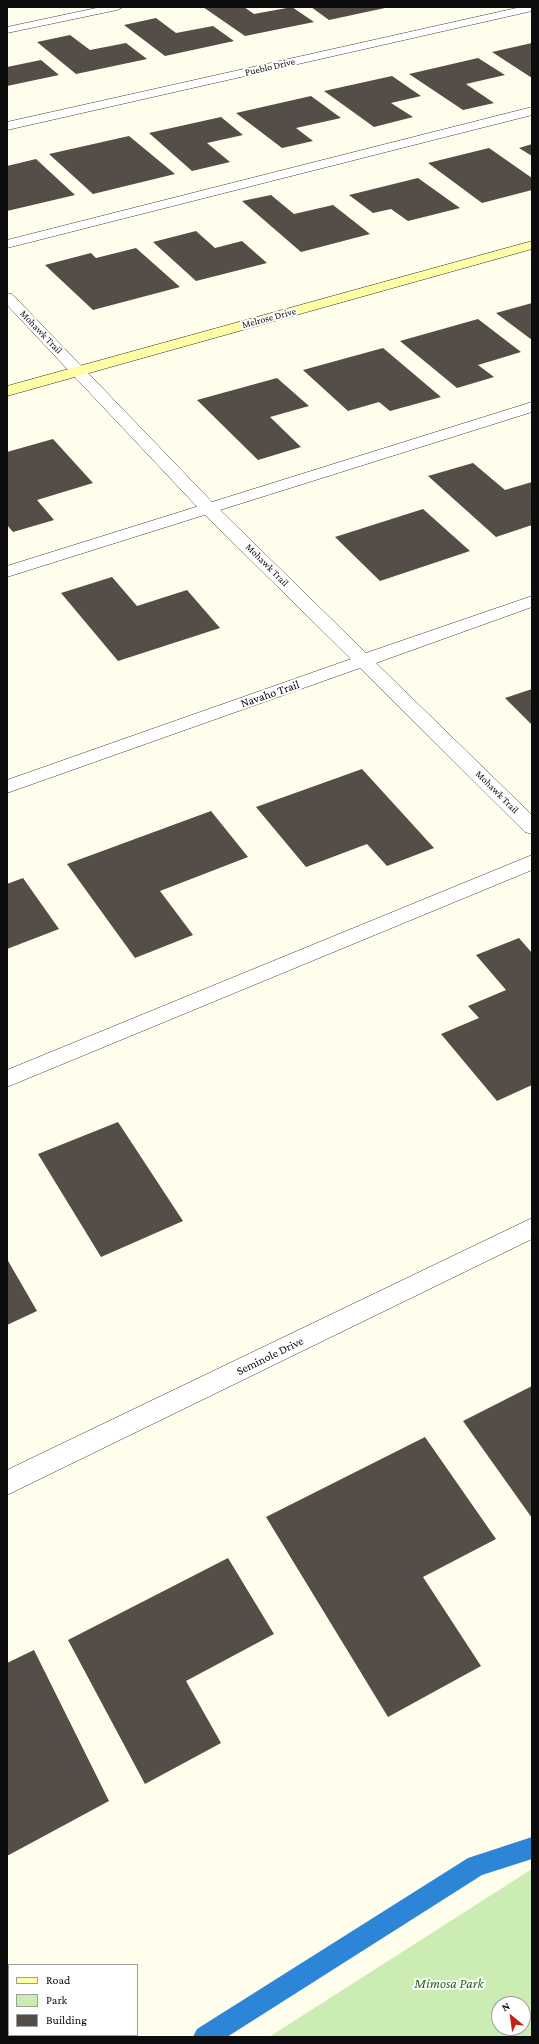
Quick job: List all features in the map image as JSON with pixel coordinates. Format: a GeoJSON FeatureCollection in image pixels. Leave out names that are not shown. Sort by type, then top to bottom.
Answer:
{"type":"FeatureCollection","features":[{"type":"Feature","properties":{"kind":"street"},"geometry":{"type":"LineString","coordinates":[[7,30],[117,7]]}},
{"type":"Feature","properties":{"kind":"street","name":"Pueblo Drive"},"geometry":{"type":"LineString","coordinates":[[7,126],[532,8]]}},
{"type":"Feature","properties":{"kind":"street"},"geometry":{"type":"LineString","coordinates":[[7,244],[532,111]]}},
{"type":"Feature","properties":{"kind":"street","name":"Melrose Drive"},"geometry":{"type":"LineString","coordinates":[[7,390],[532,245]]}},
{"type":"Feature","properties":{"kind":"street","name":"Mohawk Trail"},"geometry":{"type":"LineString","coordinates":[[7,297],[210,508],[532,827]]}},
{"type":"Feature","properties":{"kind":"street"},"geometry":{"type":"LineString","coordinates":[[7,572],[532,407]]}},
{"type":"Feature","properties":{"kind":"street","name":"Navaho Trail"},"geometry":{"type":"LineString","coordinates":[[7,787],[532,602]]}},
{"type":"Feature","properties":{"kind":"street"},"geometry":{"type":"LineString","coordinates":[[7,1079],[532,862]]}},
{"type":"Feature","properties":{"kind":"street","name":"Seminole Drive"},"geometry":{"type":"LineString","coordinates":[[7,1483],[532,1228]]}},
{"type":"Feature","properties":{"kind":"green space","name":"Mimosa Park"},"geometry":{"type":"Polygon","coordinates":[[[532,1869],[532,2037],[269,2037],[532,1869]]]}},
{"type":"Feature","properties":{"kind":"building"},"geometry":{"type":"Polygon","coordinates":[[[203,7],[244,7],[254,14],[292,7],[314,22],[245,36],[203,7]]]}},
{"type":"Feature","properties":{"kind":"building"},"geometry":{"type":"Polygon","coordinates":[[[311,7],[385,7],[385,8],[329,20],[311,7]]]}},
{"type":"Feature","properties":{"kind":"building"},"geometry":{"type":"Polygon","coordinates":[[[156,18],[176,33],[213,26],[234,41],[165,56],[124,25],[156,18]]]}},
{"type":"Feature","properties":{"kind":"building"},"geometry":{"type":"Polygon","coordinates":[[[70,35],[90,50],[126,43],[147,59],[76,74],[37,42],[70,35]]]}},
{"type":"Feature","properties":{"kind":"building"},"geometry":{"type":"Polygon","coordinates":[[[532,43],[532,78],[492,52],[532,43]]]}},
{"type":"Feature","properties":{"kind":"building"},"geometry":{"type":"Polygon","coordinates":[[[478,58],[505,75],[466,84],[494,103],[463,110],[409,74],[478,58]]]}},
{"type":"Feature","properties":{"kind":"building"},"geometry":{"type":"Polygon","coordinates":[[[41,60],[59,75],[7,86],[7,67],[41,60]]]}},
{"type":"Feature","properties":{"kind":"building"},"geometry":{"type":"Polygon","coordinates":[[[392,76],[421,96],[391,103],[413,117],[374,127],[324,91],[392,76]]]}},
{"type":"Feature","properties":{"kind":"building"},"geometry":{"type":"Polygon","coordinates":[[[311,96],[341,118],[296,128],[313,141],[282,148],[236,113],[311,96]]]}},
{"type":"Feature","properties":{"kind":"building"},"geometry":{"type":"Polygon","coordinates":[[[221,117],[243,135],[207,143],[230,162],[192,171],[149,133],[221,117]]]}},
{"type":"Feature","properties":{"kind":"building"},"geometry":{"type":"Polygon","coordinates":[[[129,136],[175,174],[93,194],[49,154],[129,136]]]}},
{"type":"Feature","properties":{"kind":"building"},"geometry":{"type":"Polygon","coordinates":[[[532,144],[532,156],[519,148],[532,144]]]}},
{"type":"Feature","properties":{"kind":"building"},"geometry":{"type":"Polygon","coordinates":[[[489,148],[532,178],[532,190],[482,203],[428,163],[489,148]]]}},
{"type":"Feature","properties":{"kind":"building"},"geometry":{"type":"Polygon","coordinates":[[[36,159],[75,195],[7,211],[7,166],[36,159]]]}},
{"type":"Feature","properties":{"kind":"building"},"geometry":{"type":"Polygon","coordinates":[[[418,178],[460,208],[408,221],[391,209],[373,213],[349,195],[418,178]]]}},
{"type":"Feature","properties":{"kind":"building"},"geometry":{"type":"Polygon","coordinates":[[[271,195],[294,214],[333,205],[370,234],[301,252],[242,201],[271,195]]]}},
{"type":"Feature","properties":{"kind":"building"},"geometry":{"type":"Polygon","coordinates":[[[196,231],[215,248],[242,241],[267,263],[196,281],[153,242],[196,231]]]}},
{"type":"Feature","properties":{"kind":"building"},"geometry":{"type":"Polygon","coordinates":[[[136,248],[180,287],[93,310],[45,265],[91,253],[96,258],[136,248]]]}},
{"type":"Feature","properties":{"kind":"building"},"geometry":{"type":"Polygon","coordinates":[[[532,303],[532,340],[496,313],[532,303]]]}},
{"type":"Feature","properties":{"kind":"building"},"geometry":{"type":"Polygon","coordinates":[[[478,319],[521,352],[478,365],[494,377],[457,388],[400,341],[478,319]]]}},
{"type":"Feature","properties":{"kind":"building"},"geometry":{"type":"Polygon","coordinates":[[[383,348],[441,397],[390,411],[379,402],[348,411],[303,370],[383,348]]]}},
{"type":"Feature","properties":{"kind":"building"},"geometry":{"type":"Polygon","coordinates":[[[277,378],[309,406],[270,417],[301,447],[258,460],[197,400],[277,378]]]}},
{"type":"Feature","properties":{"kind":"building"},"geometry":{"type":"Polygon","coordinates":[[[53,439],[93,483],[37,500],[54,520],[13,532],[7,525],[7,452],[53,439]]]}},
{"type":"Feature","properties":{"kind":"building"},"geometry":{"type":"Polygon","coordinates":[[[473,463],[505,490],[532,482],[532,525],[496,537],[428,476],[473,463]]]}},
{"type":"Feature","properties":{"kind":"building"},"geometry":{"type":"Polygon","coordinates":[[[423,509],[470,551],[380,581],[335,537],[423,509]]]}},
{"type":"Feature","properties":{"kind":"building"},"geometry":{"type":"Polygon","coordinates":[[[112,577],[137,606],[187,590],[220,628],[118,661],[61,593],[112,577]]]}},
{"type":"Feature","properties":{"kind":"building"},"geometry":{"type":"Polygon","coordinates":[[[532,689],[532,725],[505,698],[532,689]]]}},
{"type":"Feature","properties":{"kind":"building"},"geometry":{"type":"Polygon","coordinates":[[[362,769],[434,848],[387,866],[367,844],[306,867],[256,807],[362,769]]]}},
{"type":"Feature","properties":{"kind":"building"},"geometry":{"type":"Polygon","coordinates":[[[211,811],[248,857],[160,891],[193,935],[135,958],[67,864],[211,811]]]}},
{"type":"Feature","properties":{"kind":"building"},"geometry":{"type":"Polygon","coordinates":[[[23,878],[59,929],[7,949],[7,884],[23,878]]]}},
{"type":"Feature","properties":{"kind":"building"},"geometry":{"type":"Polygon","coordinates":[[[519,938],[532,953],[532,1085],[497,1101],[441,1034],[479,1018],[468,1006],[506,990],[476,955],[519,938]]]}},
{"type":"Feature","properties":{"kind":"building"},"geometry":{"type":"Polygon","coordinates":[[[118,1122],[183,1221],[101,1257],[38,1154],[118,1122]]]}},
{"type":"Feature","properties":{"kind":"building"},"geometry":{"type":"Polygon","coordinates":[[[7,1259],[37,1311],[7,1325],[7,1259]]]}},
{"type":"Feature","properties":{"kind":"building"},"geometry":{"type":"Polygon","coordinates":[[[532,1386],[532,1518],[463,1421],[532,1386]]]}},
{"type":"Feature","properties":{"kind":"building"},"geometry":{"type":"Polygon","coordinates":[[[425,1437],[496,1539],[423,1577],[481,1666],[388,1717],[266,1517],[425,1437]]]}},
{"type":"Feature","properties":{"kind":"building"},"geometry":{"type":"Polygon","coordinates":[[[228,1558],[274,1634],[186,1681],[221,1743],[145,1784],[68,1640],[228,1558]]]}},
{"type":"Feature","properties":{"kind":"building"},"geometry":{"type":"Polygon","coordinates":[[[34,1650],[109,1801],[7,1856],[7,1663],[34,1650]]]}},
{"type":"Feature","properties":{"kind":"waterway"},"geometry":{"type":"LineString","coordinates":[[205,2037],[476,1866],[532,1848]]}}]}
